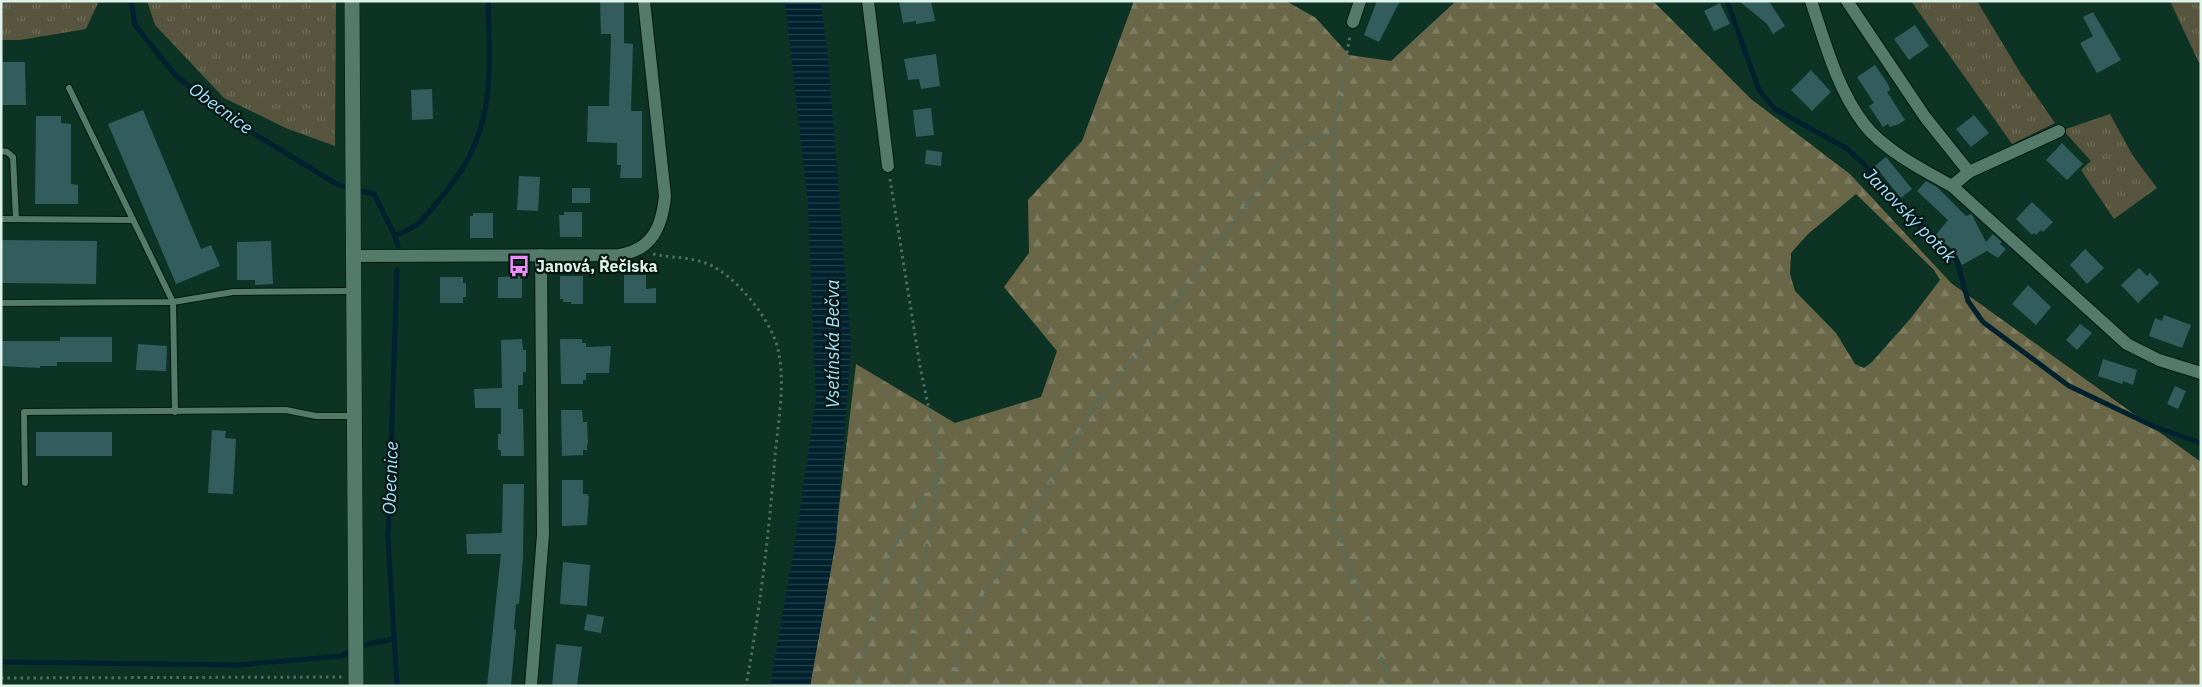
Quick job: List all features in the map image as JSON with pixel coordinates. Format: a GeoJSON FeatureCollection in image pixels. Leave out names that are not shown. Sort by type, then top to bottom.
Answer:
{"type":"FeatureCollection","features":[{"type":"Feature","properties":{"kind":"main road"},"geometry":{"type":"LineString","coordinates":[[352,1],[356,681]]}},
{"type":"Feature","properties":{"kind":"street"},"geometry":{"type":"LineString","coordinates":[[354,256],[619,255],[641,249],[656,231],[664,210],[665,196],[644,1]]}},
{"type":"Feature","properties":{"kind":"street"},"geometry":{"type":"LineString","coordinates":[[868,1],[888,166]]}},
{"type":"Feature","properties":{"kind":"street"},"geometry":{"type":"LineString","coordinates":[[1353,22],[1360,1]]}},
{"type":"Feature","properties":{"kind":"street"},"geometry":{"type":"LineString","coordinates":[[1811,1],[1833,64],[1848,97],[1864,124],[1879,139],[1918,166],[1952,186],[2127,344],[2159,360],[2201,373]]}},
{"type":"Feature","properties":{"kind":"street"},"geometry":{"type":"LineString","coordinates":[[1847,1],[1924,117],[1969,172]]}},
{"type":"Feature","properties":{"kind":"street"},"geometry":{"type":"LineString","coordinates":[[1952,186],[1969,172],[2059,131]]}},
{"type":"Feature","properties":{"kind":"street"},"geometry":{"type":"LineString","coordinates":[[531,686],[543,535],[541,255]]}},
{"type":"Feature","properties":{"kind":"lane"},"geometry":{"type":"LineString","coordinates":[[69,88],[173,302],[175,412]]}},
{"type":"Feature","properties":{"kind":"lane"},"geometry":{"type":"LineString","coordinates":[[1,151],[13,156],[16,219]]}},
{"type":"Feature","properties":{"kind":"lane"},"geometry":{"type":"LineString","coordinates":[[1,219],[133,220]]}},
{"type":"Feature","properties":{"kind":"lane"},"geometry":{"type":"LineString","coordinates":[[1,303],[173,302],[233,292],[354,291]]}},
{"type":"Feature","properties":{"kind":"lane"},"geometry":{"type":"LineString","coordinates":[[25,483],[24,412],[286,410],[316,416],[354,416]]}},
{"type":"Feature","properties":{"kind":"path"},"geometry":{"type":"LineString","coordinates":[[1353,22],[1334,132],[1333,518],[1392,686]]}},
{"type":"Feature","properties":{"kind":"path"},"geometry":{"type":"LineString","coordinates":[[950,686],[966,627],[1092,412],[1288,150],[1334,132]]}},
{"type":"Feature","properties":{"kind":"path"},"geometry":{"type":"LineString","coordinates":[[888,166],[920,366],[940,468],[921,576],[907,686]]}},
{"type":"Feature","properties":{"kind":"path"},"geometry":{"type":"LineString","coordinates":[[641,249],[656,255],[704,261],[724,273],[742,290],[757,309],[772,334],[779,355],[781,386],[771,503],[746,686]]}},
{"type":"Feature","properties":{"kind":"path"},"geometry":{"type":"LineString","coordinates":[[855,686],[889,557],[940,468]]}},
{"type":"Feature","properties":{"kind":"path"},"geometry":{"type":"LineString","coordinates":[[1,678],[356,681]]}},
{"type":"Feature","properties":{"kind":"green space"},"geometry":{"type":"Polygon","coordinates":[[[1,1],[99,1],[86,29],[20,40],[1,40],[1,1]]]}},
{"type":"Feature","properties":{"kind":"green space"},"geometry":{"type":"Polygon","coordinates":[[[147,1],[336,1],[335,146],[288,129],[224,98],[155,25],[147,1]]]}},
{"type":"Feature","properties":{"kind":"green space"},"geometry":{"type":"Polygon","coordinates":[[[1134,1],[1286,1],[1316,18],[1349,55],[1391,61],[1456,1],[1653,1],[1751,99],[1850,174],[1951,283],[2201,462],[2201,686],[810,686],[834,550],[856,364],[955,423],[1041,397],[1057,351],[1004,287],[1029,253],[1028,200],[1082,141],[1134,1]],[[1856,194],[1808,234],[1791,253],[1790,274],[1795,291],[1836,333],[1855,364],[1864,368],[1872,362],[1911,318],[1940,280],[1934,270],[1856,194]]]}},
{"type":"Feature","properties":{"kind":"green space"},"geometry":{"type":"Polygon","coordinates":[[[1911,1],[1977,1],[2021,74],[2055,123],[2012,144],[1911,1]]]}},
{"type":"Feature","properties":{"kind":"green space"},"geometry":{"type":"Polygon","coordinates":[[[2170,1],[2201,1],[2201,62],[2199,63],[2170,1]]]}},
{"type":"Feature","properties":{"kind":"green space"},"geometry":{"type":"Polygon","coordinates":[[[2110,114],[2133,156],[2157,188],[2114,219],[2081,170],[2091,161],[2063,130],[2110,114]]]}},
{"type":"Feature","properties":{"kind":"water","name":"Vsetínská Bečva"},"geometry":{"type":"Polygon","coordinates":[[[785,1],[821,1],[828,59],[851,346],[836,541],[810,686],[770,686],[794,549],[816,399],[808,204],[785,1]]]}},
{"type":"Feature","properties":{"kind":"building"},"geometry":{"type":"Polygon","coordinates":[[[600,1],[624,1],[624,43],[633,44],[631,111],[642,111],[642,178],[620,178],[621,165],[617,165],[617,143],[587,142],[588,106],[609,106],[611,34],[601,34],[600,1]]]}},
{"type":"Feature","properties":{"kind":"building"},"geometry":{"type":"Polygon","coordinates":[[[899,1],[931,1],[935,21],[916,24],[916,21],[903,23],[899,1]]]}},
{"type":"Feature","properties":{"kind":"building"},"geometry":{"type":"Polygon","coordinates":[[[1377,1],[1400,1],[1379,42],[1364,35],[1377,1]]]}},
{"type":"Feature","properties":{"kind":"building"},"geometry":{"type":"Polygon","coordinates":[[[1739,1],[1769,1],[1785,26],[1773,34],[1767,24],[1739,1]]]}},
{"type":"Feature","properties":{"kind":"building"},"geometry":{"type":"Polygon","coordinates":[[[1720,3],[1730,24],[1714,31],[1704,11],[1720,3]]]}},
{"type":"Feature","properties":{"kind":"building"},"geometry":{"type":"Polygon","coordinates":[[[2093,12],[2121,60],[2097,73],[2080,43],[2093,36],[2083,17],[2093,12]]]}},
{"type":"Feature","properties":{"kind":"building"},"geometry":{"type":"Polygon","coordinates":[[[1915,25],[1929,46],[1909,60],[1894,39],[1915,25]]]}},
{"type":"Feature","properties":{"kind":"building"},"geometry":{"type":"Polygon","coordinates":[[[936,54],[940,86],[921,89],[919,79],[908,80],[904,59],[936,54]]]}},
{"type":"Feature","properties":{"kind":"building"},"geometry":{"type":"Polygon","coordinates":[[[1,62],[25,62],[26,105],[1,105],[1,62]]]}},
{"type":"Feature","properties":{"kind":"building"},"geometry":{"type":"Polygon","coordinates":[[[1875,65],[1888,84],[1890,90],[1887,92],[1905,120],[1890,127],[1888,124],[1883,127],[1869,106],[1874,103],[1857,77],[1875,65]]]}},
{"type":"Feature","properties":{"kind":"building"},"geometry":{"type":"Polygon","coordinates":[[[1811,70],[1831,92],[1812,111],[1791,90],[1811,70]]]}},
{"type":"Feature","properties":{"kind":"building"},"geometry":{"type":"Polygon","coordinates":[[[432,89],[433,119],[412,120],[411,90],[432,89]]]}},
{"type":"Feature","properties":{"kind":"building"},"geometry":{"type":"Polygon","coordinates":[[[931,108],[934,135],[916,137],[913,110],[931,108]]]}},
{"type":"Feature","properties":{"kind":"building"},"geometry":{"type":"Polygon","coordinates":[[[143,110],[201,249],[211,245],[220,266],[176,284],[108,124],[143,110]]]}},
{"type":"Feature","properties":{"kind":"building"},"geometry":{"type":"Polygon","coordinates":[[[1974,115],[1989,133],[1971,147],[1956,129],[1974,115]]]}},
{"type":"Feature","properties":{"kind":"building"},"geometry":{"type":"Polygon","coordinates":[[[36,116],[61,116],[61,123],[71,124],[71,184],[78,185],[78,204],[35,204],[36,116]]]}},
{"type":"Feature","properties":{"kind":"building"},"geometry":{"type":"Polygon","coordinates":[[[2062,143],[2083,164],[2067,180],[2046,160],[2062,143]]]}},
{"type":"Feature","properties":{"kind":"building"},"geometry":{"type":"Polygon","coordinates":[[[926,150],[942,152],[941,166],[925,164],[926,150]]]}},
{"type":"Feature","properties":{"kind":"building"},"geometry":{"type":"Polygon","coordinates":[[[1886,157],[1912,189],[1901,198],[1875,166],[1886,157]]]}},
{"type":"Feature","properties":{"kind":"building"},"geometry":{"type":"Polygon","coordinates":[[[519,176],[540,177],[538,211],[517,210],[519,176]]]}},
{"type":"Feature","properties":{"kind":"building"},"geometry":{"type":"Polygon","coordinates":[[[1926,181],[1937,187],[1966,216],[1972,215],[1986,242],[1993,234],[2002,242],[2000,244],[2006,249],[1998,258],[1987,251],[1962,265],[1955,251],[1935,236],[1948,220],[1917,191],[1926,181]]]}},
{"type":"Feature","properties":{"kind":"building"},"geometry":{"type":"Polygon","coordinates":[[[572,188],[590,188],[590,203],[572,203],[572,188]]]}},
{"type":"Feature","properties":{"kind":"building"},"geometry":{"type":"Polygon","coordinates":[[[2032,202],[2053,222],[2043,232],[2041,230],[2036,235],[2034,233],[2032,235],[2016,219],[2032,202]]]}},
{"type":"Feature","properties":{"kind":"building"},"geometry":{"type":"Polygon","coordinates":[[[564,212],[582,212],[582,237],[560,237],[559,215],[564,215],[564,212]]]}},
{"type":"Feature","properties":{"kind":"building"},"geometry":{"type":"Polygon","coordinates":[[[473,213],[493,213],[493,238],[470,238],[470,216],[473,216],[473,213]]]}},
{"type":"Feature","properties":{"kind":"building"},"geometry":{"type":"Polygon","coordinates":[[[1,240],[97,241],[96,284],[1,283],[1,240]]]}},
{"type":"Feature","properties":{"kind":"building"},"geometry":{"type":"Polygon","coordinates":[[[271,241],[273,284],[255,285],[255,280],[237,280],[237,242],[271,241]]]}},
{"type":"Feature","properties":{"kind":"building"},"geometry":{"type":"Polygon","coordinates":[[[2085,249],[2104,268],[2087,284],[2070,265],[2085,249]]]}},
{"type":"Feature","properties":{"kind":"building"},"geometry":{"type":"Polygon","coordinates":[[[2139,268],[2147,276],[2150,273],[2159,283],[2138,303],[2121,285],[2139,268]]]}},
{"type":"Feature","properties":{"kind":"building"},"geometry":{"type":"Polygon","coordinates":[[[624,275],[646,275],[646,289],[656,288],[656,303],[624,303],[624,275]]]}},
{"type":"Feature","properties":{"kind":"building"},"geometry":{"type":"Polygon","coordinates":[[[522,276],[522,298],[498,298],[498,277],[522,276]]]}},
{"type":"Feature","properties":{"kind":"building"},"geometry":{"type":"Polygon","coordinates":[[[560,276],[583,276],[583,304],[571,304],[571,302],[563,302],[563,299],[560,299],[560,276]]]}},
{"type":"Feature","properties":{"kind":"building"},"geometry":{"type":"Polygon","coordinates":[[[440,277],[463,277],[463,283],[466,283],[466,297],[463,297],[463,303],[440,303],[440,277]]]}},
{"type":"Feature","properties":{"kind":"building"},"geometry":{"type":"Polygon","coordinates":[[[2028,285],[2051,307],[2036,325],[2012,304],[2028,285]]]}},
{"type":"Feature","properties":{"kind":"building"},"geometry":{"type":"Polygon","coordinates":[[[2164,315],[2191,325],[2182,348],[2149,336],[2155,318],[2162,321],[2164,315]]]}},
{"type":"Feature","properties":{"kind":"building"},"geometry":{"type":"Polygon","coordinates":[[[2080,324],[2092,333],[2077,350],[2066,340],[2080,324]]]}},
{"type":"Feature","properties":{"kind":"building"},"geometry":{"type":"Polygon","coordinates":[[[60,337],[112,337],[112,362],[57,362],[57,366],[40,366],[40,368],[1,366],[1,341],[60,341],[60,337]]]}},
{"type":"Feature","properties":{"kind":"building"},"geometry":{"type":"Polygon","coordinates":[[[522,339],[523,350],[526,350],[526,372],[523,372],[523,385],[518,385],[518,409],[523,409],[524,456],[501,456],[501,450],[498,450],[498,434],[501,434],[501,408],[475,408],[474,389],[502,388],[501,340],[522,339]]]}},
{"type":"Feature","properties":{"kind":"building"},"geometry":{"type":"Polygon","coordinates":[[[560,339],[582,339],[582,343],[586,343],[586,347],[611,346],[609,373],[586,373],[586,380],[583,380],[583,384],[561,384],[560,339]]]}},
{"type":"Feature","properties":{"kind":"building"},"geometry":{"type":"Polygon","coordinates":[[[138,344],[167,346],[166,371],[136,370],[138,344]]]}},
{"type":"Feature","properties":{"kind":"building"},"geometry":{"type":"Polygon","coordinates":[[[2103,359],[2137,370],[2133,385],[2123,381],[2122,384],[2098,376],[2103,359]]]}},
{"type":"Feature","properties":{"kind":"building"},"geometry":{"type":"Polygon","coordinates":[[[2175,386],[2186,391],[2178,409],[2167,404],[2175,386]]]}},
{"type":"Feature","properties":{"kind":"building"},"geometry":{"type":"Polygon","coordinates":[[[561,410],[582,410],[583,422],[587,422],[588,444],[587,450],[583,450],[583,455],[562,456],[561,410]]]}},
{"type":"Feature","properties":{"kind":"building"},"geometry":{"type":"Polygon","coordinates":[[[212,430],[226,431],[225,438],[236,439],[233,494],[208,493],[212,430]]]}},
{"type":"Feature","properties":{"kind":"building"},"geometry":{"type":"Polygon","coordinates":[[[36,432],[112,432],[112,456],[36,456],[36,432]]]}},
{"type":"Feature","properties":{"kind":"building"},"geometry":{"type":"Polygon","coordinates":[[[562,480],[583,480],[583,494],[587,494],[589,497],[587,525],[562,526],[562,480]]]}},
{"type":"Feature","properties":{"kind":"building"},"geometry":{"type":"Polygon","coordinates":[[[503,484],[524,484],[523,559],[519,604],[516,604],[514,629],[516,630],[511,686],[487,686],[501,554],[467,554],[466,534],[502,533],[503,484]]]}},
{"type":"Feature","properties":{"kind":"building"},"geometry":{"type":"Polygon","coordinates":[[[563,562],[590,565],[587,606],[560,604],[563,562]]]}},
{"type":"Feature","properties":{"kind":"building"},"geometry":{"type":"Polygon","coordinates":[[[587,614],[604,617],[601,633],[584,630],[587,614]]]}},
{"type":"Feature","properties":{"kind":"building"},"geometry":{"type":"Polygon","coordinates":[[[556,644],[582,647],[577,686],[552,686],[556,644]]]}},
{"type":"Feature","properties":{"kind":"waterway","name":"Obecnice"},"geometry":{"type":"LineString","coordinates":[[131,1],[135,25],[175,75],[240,125],[338,185],[374,194],[398,246]]}},
{"type":"Feature","properties":{"kind":"waterway"},"geometry":{"type":"LineString","coordinates":[[395,236],[410,229],[426,216],[461,171],[473,149],[481,126],[489,79],[488,1]]}},
{"type":"Feature","properties":{"kind":"waterway","name":"Janovský potok"},"geometry":{"type":"LineString","coordinates":[[1727,1],[1759,90],[1775,109],[1846,148],[1864,164],[1896,204],[1956,258],[1968,301],[1983,322],[2069,386],[2155,427],[2201,443]]}},
{"type":"Feature","properties":{"kind":"waterway","name":"Obecnice"},"geometry":{"type":"LineString","coordinates":[[397,270],[388,538],[397,686]]}},
{"type":"Feature","properties":{"kind":"waterway"},"geometry":{"type":"LineString","coordinates":[[1,662],[238,665],[342,656],[357,646],[394,639]]}},
{"type":"Feature","properties":{"kind":"place","name":"Janová, Řečiska"},"geometry":{"type":"Point","coordinates":[519,266]}}]}
